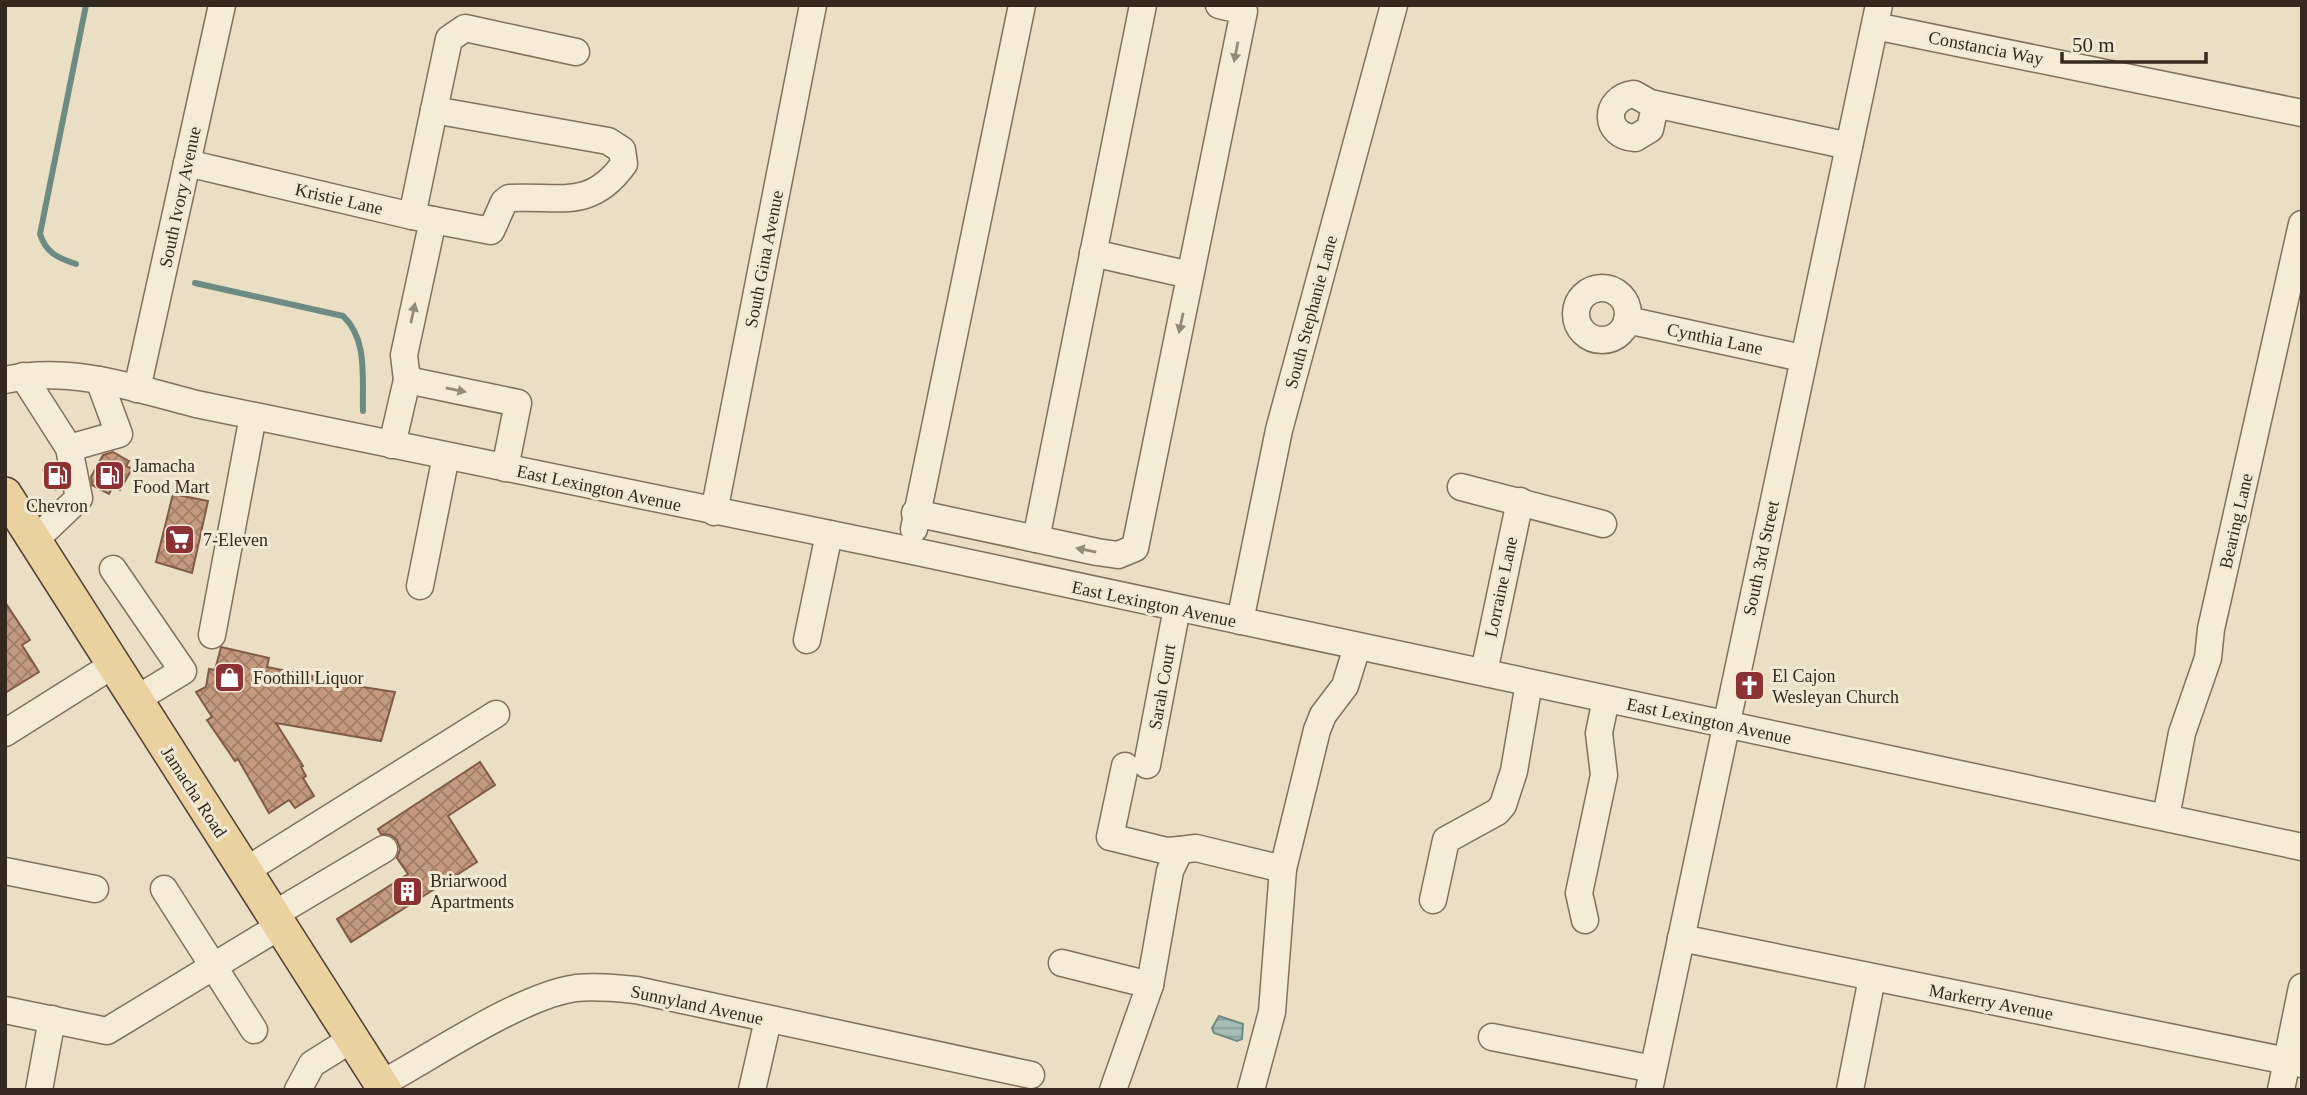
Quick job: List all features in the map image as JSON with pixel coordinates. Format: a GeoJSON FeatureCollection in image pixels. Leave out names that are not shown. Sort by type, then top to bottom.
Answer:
{"type":"FeatureCollection","features":[{"type":"Feature","properties":{"kind":"main road","name":"Jamacha Road"},"geometry":{"type":"LineString","coordinates":[[5,494],[383,1087]]}},
{"type":"Feature","properties":{"kind":"street","name":"South Ivory Avenue"},"geometry":{"type":"LineString","coordinates":[[137,389],[222,5]]}},
{"type":"Feature","properties":{"kind":"street","name":"South Gina Avenue"},"geometry":{"type":"LineString","coordinates":[[715,512],[813,5]]}},
{"type":"Feature","properties":{"kind":"street"},"geometry":{"type":"LineString","coordinates":[[912,551],[915,513],[1022,5]]}},
{"type":"Feature","properties":{"kind":"street"},"geometry":{"type":"LineString","coordinates":[[1036,539],[1143,5]]}},
{"type":"Feature","properties":{"kind":"street"},"geometry":{"type":"LineString","coordinates":[[915,513],[1118,555],[1135,548],[1244,10],[1219,5]]}},
{"type":"Feature","properties":{"kind":"street","name":"South Stephanie Lane"},"geometry":{"type":"LineString","coordinates":[[1240,621],[1279,430],[1394,5]]}},
{"type":"Feature","properties":{"kind":"street","name":"Constancia Way"},"geometry":{"type":"LineString","coordinates":[[1877,16],[2302,113]]}},
{"type":"Feature","properties":{"kind":"street","name":"South 3rd Street"},"geometry":{"type":"LineString","coordinates":[[1651,1079],[1877,16]]}},
{"type":"Feature","properties":{"kind":"street"},"geometry":{"type":"LineString","coordinates":[[392,445],[407,380],[404,355],[434,110],[449,39],[465,28],[576,52]]}},
{"type":"Feature","properties":{"kind":"street"},"geometry":{"type":"LineString","coordinates":[[1650,103],[1849,146]]}},
{"type":"Feature","properties":{"kind":"street","name":"Kristie Lane"},"geometry":{"type":"LineString","coordinates":[[187,163],[422,218],[491,231],[504,202],[509,198],[565,199],[588,196],[610,184],[624,164],[622,150],[608,141],[434,110]]}},
{"type":"Feature","properties":{"kind":"street","name":"Bearing Lane"},"geometry":{"type":"LineString","coordinates":[[2166,817],[2182,733],[2208,658],[2214,617],[2302,224]]}},
{"type":"Feature","properties":{"kind":"street"},"geometry":{"type":"LineString","coordinates":[[1093,253],[1190,275]]}},
{"type":"Feature","properties":{"kind":"street","name":"Cynthia Lane"},"geometry":{"type":"LineString","coordinates":[[1627,320],[1803,356]]}},
{"type":"Feature","properties":{"kind":"street","name":"East Lexington Avenue"},"geometry":{"type":"LineString","coordinates":[[14,378],[55,375],[99,380],[253,416],[912,551],[2302,847]]}},
{"type":"Feature","properties":{"kind":"street"},"geometry":{"type":"LineString","coordinates":[[14,378],[69,448],[79,498],[34,540]]}},
{"type":"Feature","properties":{"kind":"street"},"geometry":{"type":"LineString","coordinates":[[69,448],[119,435],[99,380]]}},
{"type":"Feature","properties":{"kind":"street"},"geometry":{"type":"LineString","coordinates":[[407,380],[518,403],[505,468]]}},
{"type":"Feature","properties":{"kind":"street"},"geometry":{"type":"LineString","coordinates":[[212,635],[253,416]]}},
{"type":"Feature","properties":{"kind":"street"},"geometry":{"type":"LineString","coordinates":[[420,586],[446,456]]}},
{"type":"Feature","properties":{"kind":"street"},"geometry":{"type":"LineString","coordinates":[[1461,487],[1603,524]]}},
{"type":"Feature","properties":{"kind":"street","name":"Lorraine Lane"},"geometry":{"type":"LineString","coordinates":[[1484,672],[1520,501]]}},
{"type":"Feature","properties":{"kind":"street"},"geometry":{"type":"LineString","coordinates":[[807,640],[829,534]]}},
{"type":"Feature","properties":{"kind":"street"},"geometry":{"type":"LineString","coordinates":[[113,569],[183,671],[135,699]]}},
{"type":"Feature","properties":{"kind":"street","name":"Sarah Court"},"geometry":{"type":"LineString","coordinates":[[1177,608],[1136,766],[1110,837],[1167,851],[1180,850]]}},
{"type":"Feature","properties":{"kind":"street"},"geometry":{"type":"LineString","coordinates":[[1251,1090],[1272,1012],[1283,869],[1317,730],[1323,715],[1345,686],[1357,647]]}},
{"type":"Feature","properties":{"kind":"street"},"geometry":{"type":"LineString","coordinates":[[5,733],[113,665]]}},
{"type":"Feature","properties":{"kind":"street"},"geometry":{"type":"LineString","coordinates":[[1433,901],[1446,840],[1497,812],[1509,792],[1530,683]]}},
{"type":"Feature","properties":{"kind":"street"},"geometry":{"type":"LineString","coordinates":[[1585,920],[1578,893],[1604,775],[1599,733],[1606,699]]}},
{"type":"Feature","properties":{"kind":"street"},"geometry":{"type":"LineString","coordinates":[[245,871],[496,714]]}},
{"type":"Feature","properties":{"kind":"street"},"geometry":{"type":"LineString","coordinates":[[1113,1090],[1150,985],[1170,871],[1180,850],[1196,848],[1283,869]]}},
{"type":"Feature","properties":{"kind":"street"},"geometry":{"type":"LineString","coordinates":[[5,1010],[107,1031],[214,966],[384,849]]}},
{"type":"Feature","properties":{"kind":"street"},"geometry":{"type":"LineString","coordinates":[[5,871],[94,890]]}},
{"type":"Feature","properties":{"kind":"street"},"geometry":{"type":"LineString","coordinates":[[164,889],[254,1030]]}},
{"type":"Feature","properties":{"kind":"street","name":"Markerry Avenue"},"geometry":{"type":"LineString","coordinates":[[1681,938],[2294,1063]]}},
{"type":"Feature","properties":{"kind":"street"},"geometry":{"type":"LineString","coordinates":[[1062,963],[1150,985]]}},
{"type":"Feature","properties":{"kind":"street"},"geometry":{"type":"LineString","coordinates":[[1850,1090],[1872,978]]}},
{"type":"Feature","properties":{"kind":"street","name":"Sunnyland Avenue"},"geometry":{"type":"LineString","coordinates":[[383,1087],[533,1000],[573,989],[602,986],[636,990],[1031,1074]]}},
{"type":"Feature","properties":{"kind":"street"},"geometry":{"type":"LineString","coordinates":[[2281,1090],[2294,1063],[2302,987]]}},
{"type":"Feature","properties":{"kind":"street"},"geometry":{"type":"LineString","coordinates":[[39,1090],[52,1019]]}},
{"type":"Feature","properties":{"kind":"street"},"geometry":{"type":"LineString","coordinates":[[752,1090],[768,1020]]}},
{"type":"Feature","properties":{"kind":"street"},"geometry":{"type":"LineString","coordinates":[[1492,1037],[1651,1079]]}},
{"type":"Feature","properties":{"kind":"street"},"geometry":{"type":"LineString","coordinates":[[298,1090],[312,1064],[352,1039]]}},
{"type":"Feature","properties":{"kind":"water"},"geometry":{"type":"Polygon","coordinates":[[[1219,1016],[1243,1024],[1242,1039],[1237,1041],[1214,1033],[1212,1028],[1219,1016]]]}},
{"type":"Feature","properties":{"kind":"building","name":"Jamacha Food Mart"},"geometry":{"type":"Polygon","coordinates":[[[113,452],[129,461],[126,466],[132,469],[120,490],[113,486],[109,494],[92,485],[91,477],[103,455],[113,452]]]}},
{"type":"Feature","properties":{"kind":"building"},"geometry":{"type":"Polygon","coordinates":[[[56,462],[61,487],[55,490],[43,470],[56,462]]]}},
{"type":"Feature","properties":{"kind":"building","name":"7-Eleven"},"geometry":{"type":"Polygon","coordinates":[[[173,494],[208,501],[192,573],[156,562],[173,494]]]}},
{"type":"Feature","properties":{"kind":"building"},"geometry":{"type":"Polygon","coordinates":[[[5,602],[30,640],[22,645],[39,672],[5,693],[5,602]]]}},
{"type":"Feature","properties":{"kind":"building"},"geometry":{"type":"Polygon","coordinates":[[[221,647],[269,658],[267,667],[313,676],[312,679],[395,692],[381,741],[276,723],[303,766],[301,767],[306,776],[303,778],[314,796],[295,808],[289,800],[269,813],[238,759],[235,761],[207,720],[212,717],[196,692],[206,687],[209,669],[215,670],[221,647]]]}},
{"type":"Feature","properties":{"kind":"building"},"geometry":{"type":"Polygon","coordinates":[[[480,762],[495,785],[448,816],[477,862],[351,942],[337,919],[408,874],[397,858],[400,849],[397,840],[391,835],[381,834],[378,829],[480,762]]]}},
{"type":"Feature","properties":{"kind":"waterway"},"geometry":{"type":"LineString","coordinates":[[76,264],[54,254],[40,234],[86,5]]}},
{"type":"Feature","properties":{"kind":"waterway"},"geometry":{"type":"LineString","coordinates":[[195,283],[343,316],[351,325],[360,347],[363,411]]}},
{"type":"Feature","properties":{"kind":"place","name":"Chevron"},"geometry":{"type":"Point","coordinates":[57,475]}},
{"type":"Feature","properties":{"kind":"place","name":"Jamacha Food Mart"},"geometry":{"type":"Point","coordinates":[110,476]}},
{"type":"Feature","properties":{"kind":"place","name":"7-Eleven"},"geometry":{"type":"Point","coordinates":[180,540]}},
{"type":"Feature","properties":{"kind":"place","name":"Foothill Liquor"},"geometry":{"type":"Point","coordinates":[230,678]}},
{"type":"Feature","properties":{"kind":"place","name":"El Cajon Wesleyan Church"},"geometry":{"type":"Point","coordinates":[1749,686]}},
{"type":"Feature","properties":{"kind":"place","name":"Briarwood Apartments"},"geometry":{"type":"Point","coordinates":[407,891]}}]}
